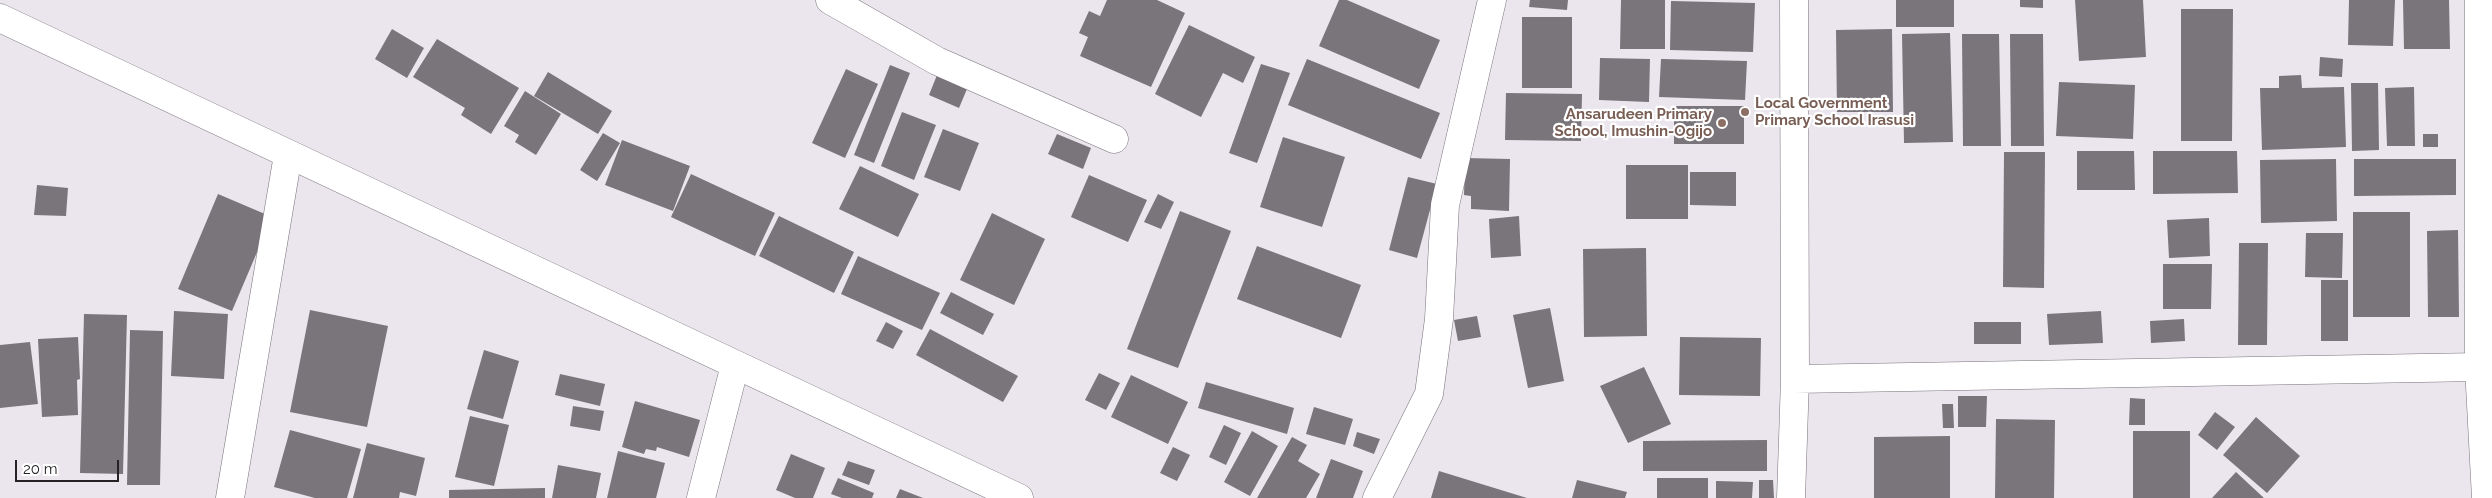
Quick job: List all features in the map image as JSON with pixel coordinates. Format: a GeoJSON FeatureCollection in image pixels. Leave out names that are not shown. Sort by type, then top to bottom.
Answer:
{"type":"FeatureCollection","features":[{"type":"Feature","properties":{"kind":"street"},"geometry":{"type":"LineString","coordinates":[[830,0],[937,61],[1114,139]]}},
{"type":"Feature","properties":{"kind":"street"},"geometry":{"type":"LineString","coordinates":[[1377,498],[1430,394],[1439,319],[1445,205],[1492,0]]}},
{"type":"Feature","properties":{"kind":"street"},"geometry":{"type":"LineString","coordinates":[[1791,498],[1795,379],[1794,0]]}},
{"type":"Feature","properties":{"kind":"street"},"geometry":{"type":"LineString","coordinates":[[2479,0],[2479,367],[2486,498]]}},
{"type":"Feature","properties":{"kind":"street"},"geometry":{"type":"LineString","coordinates":[[0,18],[288,156],[1019,498]]}},
{"type":"Feature","properties":{"kind":"street"},"geometry":{"type":"LineString","coordinates":[[230,498],[288,156]]}},
{"type":"Feature","properties":{"kind":"street"},"geometry":{"type":"LineString","coordinates":[[701,498],[735,365]]}},
{"type":"Feature","properties":{"kind":"street"},"geometry":{"type":"LineString","coordinates":[[1795,379],[2479,367]]}},
{"type":"Feature","properties":{"kind":"building"},"geometry":{"type":"Polygon","coordinates":[[[1107,0],[1157,0],[1185,13],[1151,87],[1080,56],[1088,37],[1079,33],[1089,11],[1100,16],[1107,0]]]}},
{"type":"Feature","properties":{"kind":"building"},"geometry":{"type":"Polygon","coordinates":[[[1339,0],[1347,0],[1440,40],[1419,89],[1319,46],[1339,0]]]}},
{"type":"Feature","properties":{"kind":"building"},"geometry":{"type":"Polygon","coordinates":[[[1530,0],[1568,0],[1567,10],[1529,7],[1530,0]]]}},
{"type":"Feature","properties":{"kind":"building"},"geometry":{"type":"Polygon","coordinates":[[[1621,0],[1665,0],[1665,49],[1620,49],[1621,0]]]}},
{"type":"Feature","properties":{"kind":"building"},"geometry":{"type":"Polygon","coordinates":[[[1896,0],[1954,0],[1954,27],[1896,27],[1896,0]]]}},
{"type":"Feature","properties":{"kind":"building"},"geometry":{"type":"Polygon","coordinates":[[[2020,0],[2043,0],[2043,8],[2020,7],[2020,0]]]}},
{"type":"Feature","properties":{"kind":"building"},"geometry":{"type":"Polygon","coordinates":[[[2075,0],[2143,0],[2146,57],[2079,61],[2075,0]]]}},
{"type":"Feature","properties":{"kind":"building"},"geometry":{"type":"Polygon","coordinates":[[[2349,0],[2395,0],[2393,46],[2348,45],[2349,0]]]}},
{"type":"Feature","properties":{"kind":"building"},"geometry":{"type":"Polygon","coordinates":[[[2403,0],[2449,0],[2450,49],[2404,49],[2403,0]]]}},
{"type":"Feature","properties":{"kind":"building"},"geometry":{"type":"Polygon","coordinates":[[[1671,1],[1755,3],[1753,52],[1670,50],[1671,1]]]}},
{"type":"Feature","properties":{"kind":"building"},"geometry":{"type":"Polygon","coordinates":[[[2181,9],[2233,9],[2232,141],[2181,141],[2181,9]]]}},
{"type":"Feature","properties":{"kind":"building"},"geometry":{"type":"Polygon","coordinates":[[[1522,17],[1572,17],[1572,88],[1522,88],[1522,17]]]}},
{"type":"Feature","properties":{"kind":"building"},"geometry":{"type":"Polygon","coordinates":[[[1189,25],[1255,57],[1243,83],[1223,73],[1201,117],[1155,94],[1189,25]]]}},
{"type":"Feature","properties":{"kind":"building"},"geometry":{"type":"Polygon","coordinates":[[[392,29],[424,48],[407,78],[375,59],[392,29]]]}},
{"type":"Feature","properties":{"kind":"building"},"geometry":{"type":"Polygon","coordinates":[[[1892,29],[1893,112],[1837,112],[1836,30],[1892,29]]]}},
{"type":"Feature","properties":{"kind":"building"},"geometry":{"type":"Polygon","coordinates":[[[1950,33],[1953,142],[1904,143],[1902,34],[1950,33]]]}},
{"type":"Feature","properties":{"kind":"building"},"geometry":{"type":"Polygon","coordinates":[[[1962,34],[1999,34],[2001,146],[1963,146],[1962,34]]]}},
{"type":"Feature","properties":{"kind":"building"},"geometry":{"type":"Polygon","coordinates":[[[2010,34],[2043,34],[2044,146],[2011,146],[2010,34]]]}},
{"type":"Feature","properties":{"kind":"building"},"geometry":{"type":"Polygon","coordinates":[[[437,39],[519,88],[491,134],[461,115],[465,108],[413,77],[437,39]]]}},
{"type":"Feature","properties":{"kind":"building"},"geometry":{"type":"Polygon","coordinates":[[[2320,57],[2343,59],[2342,77],[2319,76],[2320,57]]]}},
{"type":"Feature","properties":{"kind":"building"},"geometry":{"type":"Polygon","coordinates":[[[1600,58],[1650,59],[1649,102],[1599,100],[1600,58]]]}},
{"type":"Feature","properties":{"kind":"building"},"geometry":{"type":"Polygon","coordinates":[[[1307,59],[1440,113],[1421,159],[1288,105],[1307,59]]]}},
{"type":"Feature","properties":{"kind":"building"},"geometry":{"type":"Polygon","coordinates":[[[1661,59],[1747,61],[1745,100],[1659,97],[1661,59]]]}},
{"type":"Feature","properties":{"kind":"building"},"geometry":{"type":"Polygon","coordinates":[[[1261,64],[1290,73],[1257,163],[1229,153],[1261,64]]]}},
{"type":"Feature","properties":{"kind":"building"},"geometry":{"type":"Polygon","coordinates":[[[890,65],[910,73],[874,163],[854,155],[890,65]]]}},
{"type":"Feature","properties":{"kind":"building"},"geometry":{"type":"Polygon","coordinates":[[[846,69],[878,84],[845,158],[812,143],[846,69]]]}},
{"type":"Feature","properties":{"kind":"building"},"geometry":{"type":"Polygon","coordinates":[[[548,72],[612,111],[598,134],[534,96],[548,72]]]}},
{"type":"Feature","properties":{"kind":"building"},"geometry":{"type":"Polygon","coordinates":[[[937,75],[967,89],[959,108],[929,95],[937,75]]]}},
{"type":"Feature","properties":{"kind":"building"},"geometry":{"type":"Polygon","coordinates":[[[2301,75],[2302,88],[2344,87],[2346,147],[2262,150],[2260,88],[2279,88],[2279,76],[2301,75]]]}},
{"type":"Feature","properties":{"kind":"building"},"geometry":{"type":"Polygon","coordinates":[[[2059,82],[2135,85],[2133,139],[2056,136],[2059,82]]]}},
{"type":"Feature","properties":{"kind":"building"},"geometry":{"type":"Polygon","coordinates":[[[2351,83],[2378,83],[2379,150],[2352,151],[2351,83]]]}},
{"type":"Feature","properties":{"kind":"building"},"geometry":{"type":"Polygon","coordinates":[[[2414,87],[2415,146],[2387,146],[2385,88],[2414,87]]]}},
{"type":"Feature","properties":{"kind":"building"},"geometry":{"type":"Polygon","coordinates":[[[525,91],[561,114],[536,155],[515,142],[519,135],[504,126],[525,91]]]}},
{"type":"Feature","properties":{"kind":"building"},"geometry":{"type":"Polygon","coordinates":[[[1506,93],[1582,94],[1581,141],[1505,140],[1506,93]]]}},
{"type":"Feature","properties":{"kind":"building"},"geometry":{"type":"Polygon","coordinates":[[[1674,106],[1744,106],[1744,144],[1674,144],[1674,106]]]}},
{"type":"Feature","properties":{"kind":"building"},"geometry":{"type":"Polygon","coordinates":[[[902,112],[936,125],[914,180],[881,166],[902,112]]]}},
{"type":"Feature","properties":{"kind":"building"},"geometry":{"type":"Polygon","coordinates":[[[943,129],[979,143],[960,191],[924,177],[943,129]]]}},
{"type":"Feature","properties":{"kind":"building"},"geometry":{"type":"Polygon","coordinates":[[[603,133],[620,143],[597,181],[580,170],[603,133]]]}},
{"type":"Feature","properties":{"kind":"building"},"geometry":{"type":"Polygon","coordinates":[[[1057,134],[1091,148],[1083,169],[1048,154],[1057,134]]]}},
{"type":"Feature","properties":{"kind":"building"},"geometry":{"type":"Polygon","coordinates":[[[2423,134],[2438,134],[2438,147],[2423,147],[2423,134]]]}},
{"type":"Feature","properties":{"kind":"building"},"geometry":{"type":"Polygon","coordinates":[[[1283,137],[1345,157],[1322,227],[1260,207],[1283,137]]]}},
{"type":"Feature","properties":{"kind":"building"},"geometry":{"type":"Polygon","coordinates":[[[622,140],[690,166],[673,211],[605,185],[622,140]]]}},
{"type":"Feature","properties":{"kind":"building"},"geometry":{"type":"Polygon","coordinates":[[[2077,151],[2134,151],[2135,190],[2077,190],[2077,151]]]}},
{"type":"Feature","properties":{"kind":"building"},"geometry":{"type":"Polygon","coordinates":[[[2153,151],[2237,151],[2238,193],[2153,194],[2153,151]]]}},
{"type":"Feature","properties":{"kind":"building"},"geometry":{"type":"Polygon","coordinates":[[[2004,152],[2045,152],[2044,288],[2003,287],[2004,152]]]}},
{"type":"Feature","properties":{"kind":"building"},"geometry":{"type":"Polygon","coordinates":[[[1465,158],[1510,159],[1509,211],[1471,209],[1471,196],[1464,195],[1465,158]]]}},
{"type":"Feature","properties":{"kind":"building"},"geometry":{"type":"Polygon","coordinates":[[[2336,159],[2337,221],[2261,223],[2260,160],[2336,159]]]}},
{"type":"Feature","properties":{"kind":"building"},"geometry":{"type":"Polygon","coordinates":[[[2354,159],[2456,159],[2456,195],[2354,196],[2354,159]]]}},
{"type":"Feature","properties":{"kind":"building"},"geometry":{"type":"Polygon","coordinates":[[[1626,165],[1688,165],[1688,219],[1626,219],[1626,165]]]}},
{"type":"Feature","properties":{"kind":"building"},"geometry":{"type":"Polygon","coordinates":[[[860,166],[919,194],[898,237],[839,209],[860,166]]]}},
{"type":"Feature","properties":{"kind":"building"},"geometry":{"type":"Polygon","coordinates":[[[1690,172],[1736,172],[1736,206],[1690,205],[1690,172]]]}},
{"type":"Feature","properties":{"kind":"building"},"geometry":{"type":"Polygon","coordinates":[[[691,174],[775,213],[755,256],[671,217],[691,174]]]}},
{"type":"Feature","properties":{"kind":"building"},"geometry":{"type":"Polygon","coordinates":[[[1089,175],[1147,200],[1128,242],[1071,217],[1089,175]]]}},
{"type":"Feature","properties":{"kind":"building"},"geometry":{"type":"Polygon","coordinates":[[[1408,177],[1437,184],[1417,258],[1389,250],[1408,177]]]}},
{"type":"Feature","properties":{"kind":"building"},"geometry":{"type":"Polygon","coordinates":[[[37,185],[68,188],[66,216],[34,215],[37,185]]]}},
{"type":"Feature","properties":{"kind":"building"},"geometry":{"type":"Polygon","coordinates":[[[218,194],[272,217],[232,311],[178,289],[218,194]]]}},
{"type":"Feature","properties":{"kind":"building"},"geometry":{"type":"Polygon","coordinates":[[[1158,194],[1174,202],[1161,229],[1144,222],[1158,194]]]}},
{"type":"Feature","properties":{"kind":"building"},"geometry":{"type":"Polygon","coordinates":[[[1180,211],[1231,231],[1178,368],[1127,349],[1180,211]]]}},
{"type":"Feature","properties":{"kind":"building"},"geometry":{"type":"Polygon","coordinates":[[[2353,212],[2410,212],[2410,317],[2353,317],[2353,212]]]}},
{"type":"Feature","properties":{"kind":"building"},"geometry":{"type":"Polygon","coordinates":[[[992,213],[1045,239],[1014,305],[960,280],[992,213]]]}},
{"type":"Feature","properties":{"kind":"building"},"geometry":{"type":"Polygon","coordinates":[[[779,216],[854,252],[834,293],[759,256],[779,216]]]}},
{"type":"Feature","properties":{"kind":"building"},"geometry":{"type":"Polygon","coordinates":[[[1519,216],[1521,256],[1491,258],[1489,219],[1519,216]]]}},
{"type":"Feature","properties":{"kind":"building"},"geometry":{"type":"Polygon","coordinates":[[[2209,218],[2210,256],[2169,258],[2167,220],[2209,218]]]}},
{"type":"Feature","properties":{"kind":"building"},"geometry":{"type":"Polygon","coordinates":[[[2458,230],[2459,317],[2428,317],[2427,231],[2458,230]]]}},
{"type":"Feature","properties":{"kind":"building"},"geometry":{"type":"Polygon","coordinates":[[[2306,233],[2343,233],[2342,278],[2305,277],[2306,233]]]}},
{"type":"Feature","properties":{"kind":"building"},"geometry":{"type":"Polygon","coordinates":[[[2239,243],[2268,243],[2267,345],[2238,345],[2239,243]]]}},
{"type":"Feature","properties":{"kind":"building"},"geometry":{"type":"Polygon","coordinates":[[[1257,246],[1361,285],[1341,338],[1237,299],[1257,246]]]}},
{"type":"Feature","properties":{"kind":"building"},"geometry":{"type":"Polygon","coordinates":[[[1646,248],[1647,336],[1584,337],[1583,249],[1646,248]]]}},
{"type":"Feature","properties":{"kind":"building"},"geometry":{"type":"Polygon","coordinates":[[[858,256],[940,293],[922,330],[841,294],[858,256]]]}},
{"type":"Feature","properties":{"kind":"building"},"geometry":{"type":"Polygon","coordinates":[[[2163,264],[2212,264],[2211,309],[2163,309],[2163,264]]]}},
{"type":"Feature","properties":{"kind":"building"},"geometry":{"type":"Polygon","coordinates":[[[2321,280],[2348,280],[2348,341],[2321,341],[2321,280]]]}},
{"type":"Feature","properties":{"kind":"building"},"geometry":{"type":"Polygon","coordinates":[[[951,292],[994,314],[983,335],[940,313],[951,292]]]}},
{"type":"Feature","properties":{"kind":"building"},"geometry":{"type":"Polygon","coordinates":[[[1550,308],[1564,381],[1528,388],[1513,315],[1550,308]]]}},
{"type":"Feature","properties":{"kind":"building"},"geometry":{"type":"Polygon","coordinates":[[[310,310],[388,326],[367,427],[290,412],[310,310]]]}},
{"type":"Feature","properties":{"kind":"building"},"geometry":{"type":"Polygon","coordinates":[[[174,311],[228,314],[224,379],[171,376],[174,311]]]}},
{"type":"Feature","properties":{"kind":"building"},"geometry":{"type":"Polygon","coordinates":[[[2101,311],[2103,343],[2049,345],[2047,314],[2101,311]]]}},
{"type":"Feature","properties":{"kind":"building"},"geometry":{"type":"Polygon","coordinates":[[[84,314],[127,315],[123,474],[80,473],[84,314]]]}},
{"type":"Feature","properties":{"kind":"building"},"geometry":{"type":"Polygon","coordinates":[[[1477,316],[1481,337],[1458,341],[1454,320],[1477,316]]]}},
{"type":"Feature","properties":{"kind":"building"},"geometry":{"type":"Polygon","coordinates":[[[2184,319],[2185,341],[2151,343],[2150,321],[2184,319]]]}},
{"type":"Feature","properties":{"kind":"building"},"geometry":{"type":"Polygon","coordinates":[[[886,322],[903,331],[893,349],[876,341],[886,322]]]}},
{"type":"Feature","properties":{"kind":"building"},"geometry":{"type":"Polygon","coordinates":[[[1974,322],[2021,322],[2021,344],[1974,344],[1974,322]]]}},
{"type":"Feature","properties":{"kind":"building"},"geometry":{"type":"Polygon","coordinates":[[[930,329],[1018,376],[1003,402],[916,355],[930,329]]]}},
{"type":"Feature","properties":{"kind":"building"},"geometry":{"type":"Polygon","coordinates":[[[130,330],[163,331],[160,485],[127,485],[130,330]]]}},
{"type":"Feature","properties":{"kind":"building"},"geometry":{"type":"Polygon","coordinates":[[[78,337],[80,379],[77,380],[78,415],[42,417],[38,339],[78,337]]]}},
{"type":"Feature","properties":{"kind":"building"},"geometry":{"type":"Polygon","coordinates":[[[1680,337],[1761,338],[1760,396],[1679,395],[1680,337]]]}},
{"type":"Feature","properties":{"kind":"building"},"geometry":{"type":"Polygon","coordinates":[[[30,342],[38,404],[0,408],[0,345],[30,342]]]}},
{"type":"Feature","properties":{"kind":"building"},"geometry":{"type":"Polygon","coordinates":[[[484,350],[519,361],[503,419],[467,409],[484,350]]]}},
{"type":"Feature","properties":{"kind":"building"},"geometry":{"type":"Polygon","coordinates":[[[1644,367],[1671,424],[1628,443],[1600,386],[1644,367]]]}},
{"type":"Feature","properties":{"kind":"building"},"geometry":{"type":"Polygon","coordinates":[[[1099,373],[1120,383],[1106,410],[1085,400],[1099,373]]]}},
{"type":"Feature","properties":{"kind":"building"},"geometry":{"type":"Polygon","coordinates":[[[560,374],[605,384],[600,406],[555,395],[560,374]]]}},
{"type":"Feature","properties":{"kind":"building"},"geometry":{"type":"Polygon","coordinates":[[[1131,375],[1188,402],[1168,444],[1111,417],[1131,375]]]}},
{"type":"Feature","properties":{"kind":"building"},"geometry":{"type":"Polygon","coordinates":[[[1206,382],[1294,408],[1287,434],[1198,408],[1206,382]]]}},
{"type":"Feature","properties":{"kind":"building"},"geometry":{"type":"Polygon","coordinates":[[[1958,396],[1987,396],[1986,427],[1958,427],[1958,396]]]}},
{"type":"Feature","properties":{"kind":"building"},"geometry":{"type":"Polygon","coordinates":[[[2130,398],[2145,399],[2145,425],[2129,425],[2130,398]]]}},
{"type":"Feature","properties":{"kind":"building"},"geometry":{"type":"Polygon","coordinates":[[[635,401],[700,420],[689,457],[657,447],[656,451],[646,449],[644,454],[622,447],[635,401]]]}},
{"type":"Feature","properties":{"kind":"building"},"geometry":{"type":"Polygon","coordinates":[[[1942,404],[1953,404],[1954,428],[1943,428],[1942,404]]]}},
{"type":"Feature","properties":{"kind":"building"},"geometry":{"type":"Polygon","coordinates":[[[573,406],[604,411],[600,431],[570,426],[573,406]]]}},
{"type":"Feature","properties":{"kind":"building"},"geometry":{"type":"Polygon","coordinates":[[[1314,407],[1353,419],[1345,445],[1306,434],[1314,407]]]}},
{"type":"Feature","properties":{"kind":"building"},"geometry":{"type":"Polygon","coordinates":[[[2215,412],[2235,427],[2217,450],[2198,435],[2215,412]]]}},
{"type":"Feature","properties":{"kind":"building"},"geometry":{"type":"Polygon","coordinates":[[[470,416],[509,425],[494,486],[455,477],[470,416]]]}},
{"type":"Feature","properties":{"kind":"building"},"geometry":{"type":"Polygon","coordinates":[[[2256,417],[2300,456],[2267,493],[2223,455],[2256,417]]]}},
{"type":"Feature","properties":{"kind":"building"},"geometry":{"type":"Polygon","coordinates":[[[1996,419],[2055,420],[2054,498],[1995,498],[1996,419]]]}},
{"type":"Feature","properties":{"kind":"building"},"geometry":{"type":"Polygon","coordinates":[[[1224,425],[1241,433],[1226,465],[1209,457],[1224,425]]]}},
{"type":"Feature","properties":{"kind":"building"},"geometry":{"type":"Polygon","coordinates":[[[290,430],[361,449],[347,498],[315,498],[274,487],[290,430]]]}},
{"type":"Feature","properties":{"kind":"building"},"geometry":{"type":"Polygon","coordinates":[[[1252,431],[1278,446],[1250,496],[1224,482],[1252,431]]]}},
{"type":"Feature","properties":{"kind":"building"},"geometry":{"type":"Polygon","coordinates":[[[2133,431],[2190,431],[2190,498],[2133,498],[2133,431]]]}},
{"type":"Feature","properties":{"kind":"building"},"geometry":{"type":"Polygon","coordinates":[[[1357,432],[1380,439],[1374,454],[1353,446],[1357,432]]]}},
{"type":"Feature","properties":{"kind":"building"},"geometry":{"type":"Polygon","coordinates":[[[1950,436],[1950,498],[1874,498],[1874,437],[1950,436]]]}},
{"type":"Feature","properties":{"kind":"building"},"geometry":{"type":"Polygon","coordinates":[[[1292,437],[1307,445],[1298,461],[1320,474],[1306,498],[1257,498],[1292,437]]]}},
{"type":"Feature","properties":{"kind":"building"},"geometry":{"type":"Polygon","coordinates":[[[1767,440],[1767,471],[1643,471],[1643,441],[1767,440]]]}},
{"type":"Feature","properties":{"kind":"building"},"geometry":{"type":"Polygon","coordinates":[[[367,443],[425,458],[416,496],[400,492],[399,498],[353,498],[367,443]]]}},
{"type":"Feature","properties":{"kind":"building"},"geometry":{"type":"Polygon","coordinates":[[[1173,447],[1190,455],[1177,481],[1160,473],[1173,447]]]}},
{"type":"Feature","properties":{"kind":"building"},"geometry":{"type":"Polygon","coordinates":[[[618,451],[665,463],[656,498],[607,498],[618,451]]]}},
{"type":"Feature","properties":{"kind":"building"},"geometry":{"type":"Polygon","coordinates":[[[791,454],[825,468],[813,498],[795,498],[776,490],[791,454]]]}},
{"type":"Feature","properties":{"kind":"building"},"geometry":{"type":"Polygon","coordinates":[[[1331,459],[1363,471],[1353,498],[1316,498],[1331,459]]]}},
{"type":"Feature","properties":{"kind":"building"},"geometry":{"type":"Polygon","coordinates":[[[848,461],[875,470],[869,485],[842,475],[848,461]]]}},
{"type":"Feature","properties":{"kind":"building"},"geometry":{"type":"Polygon","coordinates":[[[558,465],[601,473],[596,498],[552,498],[558,465]]]}},
{"type":"Feature","properties":{"kind":"building"},"geometry":{"type":"Polygon","coordinates":[[[1439,471],[1527,498],[1431,498],[1439,471]]]}},
{"type":"Feature","properties":{"kind":"building"},"geometry":{"type":"Polygon","coordinates":[[[2236,472],[2264,498],[2212,498],[2236,472]]]}},
{"type":"Feature","properties":{"kind":"building"},"geometry":{"type":"Polygon","coordinates":[[[838,478],[874,493],[872,498],[842,498],[831,494],[838,478]]]}},
{"type":"Feature","properties":{"kind":"building"},"geometry":{"type":"Polygon","coordinates":[[[1657,478],[1708,478],[1708,498],[1657,498],[1657,478]]]}},
{"type":"Feature","properties":{"kind":"building"},"geometry":{"type":"Polygon","coordinates":[[[1577,480],[1627,492],[1625,498],[1572,498],[1577,480]]]}},
{"type":"Feature","properties":{"kind":"building"},"geometry":{"type":"Polygon","coordinates":[[[1759,480],[1773,480],[1774,498],[1759,498],[1759,480]]]}},
{"type":"Feature","properties":{"kind":"building"},"geometry":{"type":"Polygon","coordinates":[[[1716,481],[1753,482],[1752,498],[1716,498],[1716,481]]]}},
{"type":"Feature","properties":{"kind":"building"},"geometry":{"type":"Polygon","coordinates":[[[545,488],[545,498],[449,498],[449,490],[545,488]]]}},
{"type":"Feature","properties":{"kind":"building"},"geometry":{"type":"Polygon","coordinates":[[[900,489],[923,498],[896,498],[900,489]]]}},
{"type":"Feature","properties":{"kind":"place","name":"Local Government Primary School Irasusi"},"geometry":{"type":"Point","coordinates":[1745,112]}},
{"type":"Feature","properties":{"kind":"place","name":"Ansarudeen Primary School, Imushin-Ogijo"},"geometry":{"type":"Point","coordinates":[1722,123]}}]}
